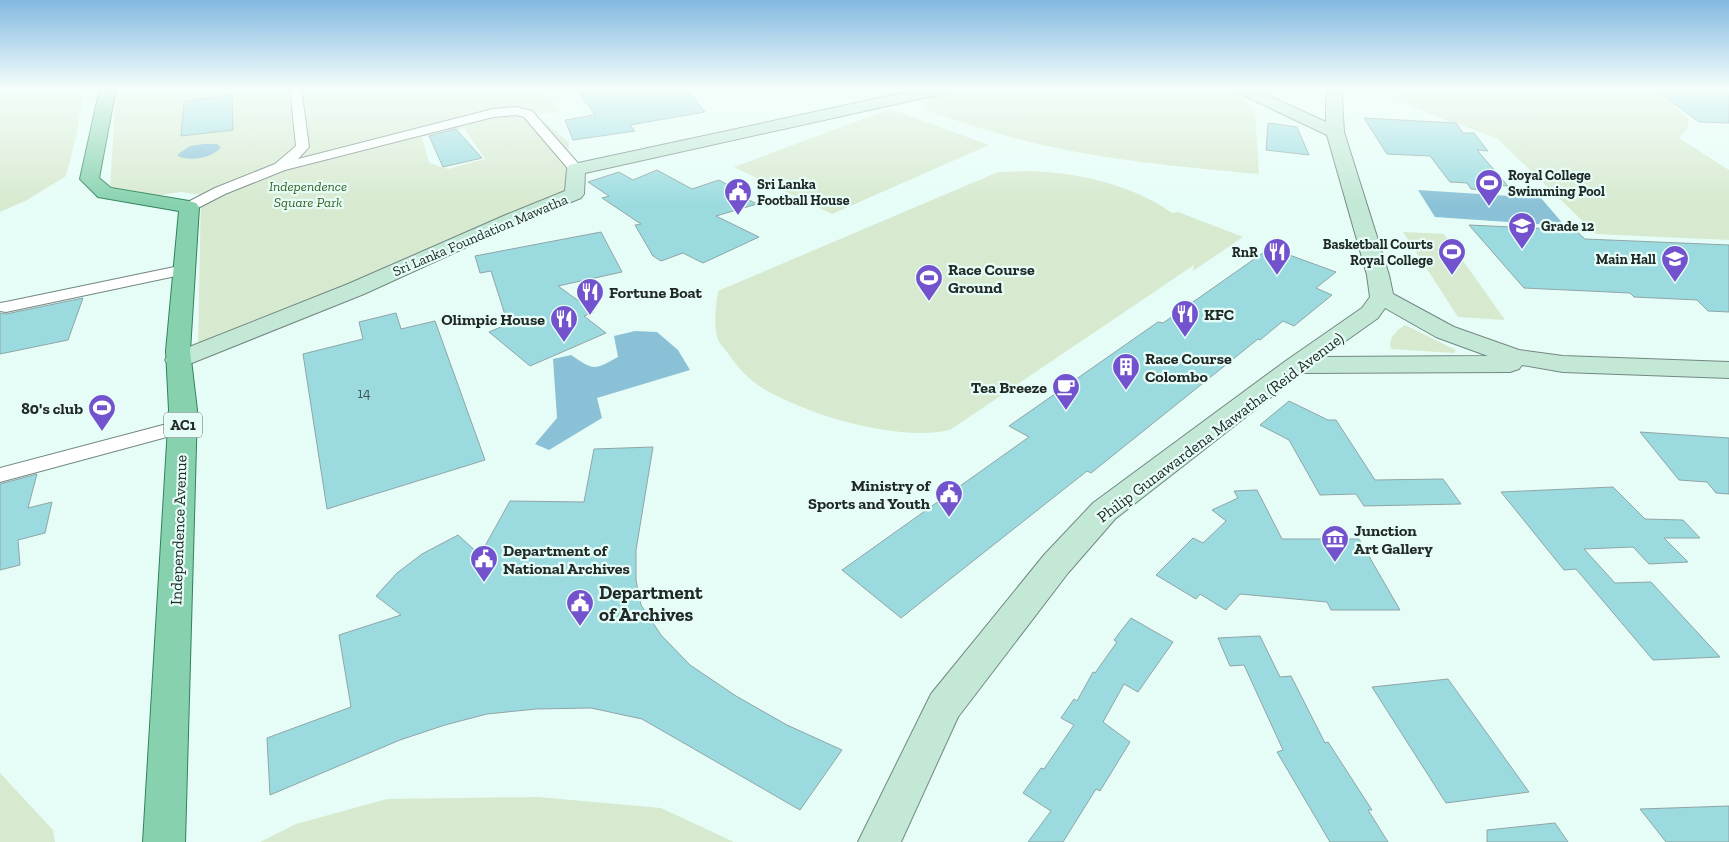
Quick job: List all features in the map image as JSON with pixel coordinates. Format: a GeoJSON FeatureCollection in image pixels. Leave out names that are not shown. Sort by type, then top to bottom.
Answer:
{"type":"FeatureCollection","features":[{"type":"Feature","properties":{"kind":"main road"},"geometry":{"type":"LineString","coordinates":[[100,127],[90,178],[105,193],[189,207]]}},
{"type":"Feature","properties":{"kind":"main road"},"geometry":{"type":"LineString","coordinates":[[576,169],[767,127]]}},
{"type":"Feature","properties":{"kind":"main road"},"geometry":{"type":"LineString","coordinates":[[1325,127],[1335,132]]}},
{"type":"Feature","properties":{"kind":"main road"},"geometry":{"type":"LineString","coordinates":[[1333,127],[1378,275],[1382,297],[1445,332],[1484,348],[1516,357],[1563,364]]}},
{"type":"Feature","properties":{"kind":"main road","name":"Sri Lanka Foundation Mawatha"},"geometry":{"type":"LineString","coordinates":[[178,360],[356,289],[515,218],[574,194],[576,169]]}},
{"type":"Feature","properties":{"kind":"main road","name":"Independence Avenue"},"geometry":{"type":"LineString","coordinates":[[164,842],[182,426],[181,378],[178,360],[189,207]]}},
{"type":"Feature","properties":{"kind":"main road","name":"Philip Gunawardena Mawatha (Reid Avenue)"},"geometry":{"type":"LineString","coordinates":[[880,842],[944,706],[1056,564],[1104,511],[1296,365],[1370,314],[1382,297]]}},
{"type":"Feature","properties":{"kind":"main road"},"geometry":{"type":"LineString","coordinates":[[1296,365],[1563,364],[1729,370]]}},
{"type":"Feature","properties":{"kind":"street"},"geometry":{"type":"LineString","coordinates":[[280,166],[303,147],[300,127]]}},
{"type":"Feature","properties":{"kind":"street"},"geometry":{"type":"LineString","coordinates":[[189,207],[220,190],[280,166],[436,127]]}},
{"type":"Feature","properties":{"kind":"street"},"geometry":{"type":"LineString","coordinates":[[540,127],[576,169]]}},
{"type":"Feature","properties":{"kind":"street"},"geometry":{"type":"LineString","coordinates":[[6,307],[184,270]]}},
{"type":"Feature","properties":{"kind":"street"},"geometry":{"type":"LineString","coordinates":[[0,475],[182,426]]}},
{"type":"Feature","properties":{"kind":"green space"},"geometry":{"type":"Polygon","coordinates":[[[0,127],[78,127],[66,176],[27,200],[0,212],[0,127]]]}},
{"type":"Feature","properties":{"kind":"green space","name":"Independence Square Park"},"geometry":{"type":"Polygon","coordinates":[[[114,127],[551,127],[569,142],[564,206],[404,271],[198,348],[201,195],[181,192],[154,196],[110,189],[114,127]],[[464,128],[422,137],[429,163],[448,169],[485,159],[464,128]]]}},
{"type":"Feature","properties":{"kind":"green space"},"geometry":{"type":"Polygon","coordinates":[[[841,127],[940,127],[989,145],[832,214],[734,167],[841,127]]]}},
{"type":"Feature","properties":{"kind":"green space"},"geometry":{"type":"Polygon","coordinates":[[[978,127],[1256,127],[1259,174],[1113,158],[1055,148],[978,127]]]}},
{"type":"Feature","properties":{"kind":"green space"},"geometry":{"type":"Polygon","coordinates":[[[1466,127],[1688,127],[1679,138],[1729,170],[1729,240],[1596,234],[1499,140],[1466,127]]]}},
{"type":"Feature","properties":{"kind":"green space","name":"Race Course Ground"},"geometry":{"type":"Polygon","coordinates":[[[1030,171],[1067,174],[1122,187],[1139,194],[1172,213],[1178,212],[1243,237],[1193,271],[1194,265],[950,430],[929,433],[881,429],[855,424],[805,408],[783,399],[753,382],[739,368],[718,340],[715,322],[718,291],[998,172],[1030,171]]]}},
{"type":"Feature","properties":{"kind":"green space","name":"Basketball Courts Royal College"},"geometry":{"type":"Polygon","coordinates":[[[1403,232],[1444,234],[1505,320],[1458,317],[1403,232]]]}},
{"type":"Feature","properties":{"kind":"green space"},"geometry":{"type":"Polygon","coordinates":[[[1405,325],[1456,350],[1454,353],[1391,349],[1390,342],[1392,338],[1405,325]]]}},
{"type":"Feature","properties":{"kind":"green space"},"geometry":{"type":"Polygon","coordinates":[[[0,773],[53,830],[55,842],[0,842],[0,773]]]}},
{"type":"Feature","properties":{"kind":"green space"},"geometry":{"type":"Polygon","coordinates":[[[538,797],[661,808],[734,842],[260,842],[296,824],[387,799],[538,797]]]}},
{"type":"Feature","properties":{"kind":"water"},"geometry":{"type":"Polygon","coordinates":[[[217,144],[221,147],[213,154],[201,158],[189,159],[178,156],[178,154],[190,146],[217,144]]]}},
{"type":"Feature","properties":{"kind":"water","name":"Royal College Swimming Pool"},"geometry":{"type":"Polygon","coordinates":[[[1418,190],[1541,198],[1565,226],[1435,217],[1418,190]]]}},
{"type":"Feature","properties":{"kind":"water"},"geometry":{"type":"Polygon","coordinates":[[[635,331],[657,332],[678,350],[690,370],[597,398],[602,418],[549,450],[535,444],[557,418],[553,359],[571,355],[589,366],[603,365],[618,357],[614,336],[635,331]]]}},
{"type":"Feature","properties":{"kind":"building"},"geometry":{"type":"Polygon","coordinates":[[[182,127],[233,127],[233,130],[181,136],[182,127]]]}},
{"type":"Feature","properties":{"kind":"building"},"geometry":{"type":"Polygon","coordinates":[[[568,127],[632,127],[635,131],[573,140],[568,127]]]}},
{"type":"Feature","properties":{"kind":"building"},"geometry":{"type":"Polygon","coordinates":[[[1268,127],[1297,127],[1309,155],[1266,150],[1268,127]]]}},
{"type":"Feature","properties":{"kind":"building"},"geometry":{"type":"Polygon","coordinates":[[[1370,127],[1459,127],[1463,133],[1474,133],[1488,151],[1477,150],[1508,186],[1495,185],[1500,191],[1471,189],[1467,183],[1450,182],[1430,156],[1387,154],[1370,127]]]}},
{"type":"Feature","properties":{"kind":"building"},"geometry":{"type":"Polygon","coordinates":[[[456,129],[482,158],[443,167],[429,136],[456,129]]]}},
{"type":"Feature","properties":{"kind":"building"},"geometry":{"type":"Polygon","coordinates":[[[657,170],[692,189],[719,180],[741,192],[737,194],[757,204],[716,216],[759,237],[703,263],[683,253],[661,261],[653,256],[635,225],[641,224],[602,198],[609,196],[588,182],[619,172],[633,180],[657,170]]]}},
{"type":"Feature","properties":{"kind":"building"},"geometry":{"type":"Polygon","coordinates":[[[1469,225],[1575,230],[1585,239],[1729,245],[1729,312],[1708,311],[1697,300],[1634,297],[1630,293],[1524,288],[1469,225]]]}},
{"type":"Feature","properties":{"kind":"building"},"geometry":{"type":"Polygon","coordinates":[[[601,232],[622,272],[558,286],[594,312],[584,316],[606,333],[530,366],[489,332],[508,324],[491,271],[480,273],[475,256],[601,232]]]}},
{"type":"Feature","properties":{"kind":"building"},"geometry":{"type":"Polygon","coordinates":[[[1270,248],[1336,272],[1316,288],[1332,295],[1294,326],[1283,321],[1260,340],[1258,339],[1091,473],[1087,471],[901,618],[842,570],[1029,437],[1009,426],[1158,322],[1163,323],[1270,248]]]}},
{"type":"Feature","properties":{"kind":"building"},"geometry":{"type":"Polygon","coordinates":[[[83,298],[68,340],[0,354],[0,313],[6,314],[83,298]]]}},
{"type":"Feature","properties":{"kind":"building"},"geometry":{"type":"Polygon","coordinates":[[[396,313],[401,329],[435,321],[485,460],[327,509],[303,354],[363,339],[359,322],[396,313]]]}},
{"type":"Feature","properties":{"kind":"building"},"geometry":{"type":"Polygon","coordinates":[[[1289,401],[1328,420],[1336,420],[1375,480],[1443,479],[1461,504],[1364,506],[1356,494],[1320,495],[1289,440],[1260,425],[1289,401]]]}},
{"type":"Feature","properties":{"kind":"building"},"geometry":{"type":"Polygon","coordinates":[[[1640,432],[1729,438],[1729,494],[1716,493],[1707,482],[1679,480],[1640,432]]]}},
{"type":"Feature","properties":{"kind":"building","name":"Department of Archives"},"geometry":{"type":"Polygon","coordinates":[[[653,447],[636,550],[636,580],[641,605],[661,635],[690,665],[736,696],[787,725],[842,750],[800,810],[642,719],[591,708],[536,709],[487,714],[445,725],[400,740],[270,795],[267,738],[351,707],[339,635],[401,615],[376,596],[397,573],[422,554],[458,535],[480,555],[510,501],[584,502],[594,449],[653,447]]]}},
{"type":"Feature","properties":{"kind":"building"},"geometry":{"type":"Polygon","coordinates":[[[37,474],[28,508],[52,502],[45,533],[18,540],[20,565],[0,570],[0,484],[37,474]]]}},
{"type":"Feature","properties":{"kind":"building"},"geometry":{"type":"Polygon","coordinates":[[[1613,487],[1645,519],[1683,520],[1700,538],[1664,538],[1688,562],[1649,564],[1633,547],[1584,549],[1615,583],[1651,582],[1720,657],[1653,660],[1576,569],[1564,570],[1501,492],[1613,487]]]}},
{"type":"Feature","properties":{"kind":"building"},"geometry":{"type":"Polygon","coordinates":[[[1257,490],[1282,539],[1359,539],[1400,610],[1331,610],[1327,602],[1240,594],[1226,610],[1200,594],[1196,599],[1156,575],[1193,538],[1203,543],[1226,521],[1212,510],[1238,498],[1234,491],[1257,490]]]}},
{"type":"Feature","properties":{"kind":"building"},"geometry":{"type":"Polygon","coordinates":[[[1131,618],[1173,642],[1138,692],[1124,684],[1103,722],[1130,742],[1100,791],[1096,789],[1063,842],[1028,842],[1051,811],[1023,793],[1041,768],[1044,769],[1074,725],[1061,718],[1074,699],[1077,701],[1093,672],[1095,673],[1117,642],[1114,640],[1131,618]]]}},
{"type":"Feature","properties":{"kind":"building"},"geometry":{"type":"Polygon","coordinates":[[[1260,636],[1280,677],[1291,676],[1325,743],[1328,742],[1372,810],[1368,810],[1388,842],[1330,842],[1277,752],[1283,750],[1244,665],[1230,666],[1218,638],[1260,636]]]}},
{"type":"Feature","properties":{"kind":"building"},"geometry":{"type":"Polygon","coordinates":[[[1448,679],[1529,792],[1446,803],[1372,687],[1448,679]]]}},
{"type":"Feature","properties":{"kind":"building"},"geometry":{"type":"Polygon","coordinates":[[[1729,806],[1729,842],[1666,842],[1640,809],[1729,806]]]}},
{"type":"Feature","properties":{"kind":"building"},"geometry":{"type":"Polygon","coordinates":[[[1555,823],[1568,842],[1487,842],[1487,830],[1555,823]]]}},
{"type":"Feature","properties":{"kind":"place","name":"Royal College Swimming Pool"},"geometry":{"type":"Point","coordinates":[1489,207]}},
{"type":"Feature","properties":{"kind":"place","name":"Sri Lanka Football House"},"geometry":{"type":"Point","coordinates":[738,216]}},
{"type":"Feature","properties":{"kind":"place","name":"Grade 12"},"geometry":{"type":"Point","coordinates":[1522,250]}},
{"type":"Feature","properties":{"kind":"place","name":"RnR"},"geometry":{"type":"Point","coordinates":[1277,276]}},
{"type":"Feature","properties":{"kind":"place","name":"Basketball Courts Royal College"},"geometry":{"type":"Point","coordinates":[1452,276]}},
{"type":"Feature","properties":{"kind":"place","name":"Main Hall"},"geometry":{"type":"Point","coordinates":[1675,283]}},
{"type":"Feature","properties":{"kind":"place","name":"Race Course Ground"},"geometry":{"type":"Point","coordinates":[929,302]}},
{"type":"Feature","properties":{"kind":"place","name":"Fortune Boat"},"geometry":{"type":"Point","coordinates":[590,316]}},
{"type":"Feature","properties":{"kind":"place","name":"KFC"},"geometry":{"type":"Point","coordinates":[1185,338]}},
{"type":"Feature","properties":{"kind":"place","name":"Olimpic House"},"geometry":{"type":"Point","coordinates":[564,343]}},
{"type":"Feature","properties":{"kind":"place","name":"Race Course Colombo"},"geometry":{"type":"Point","coordinates":[1126,391]}},
{"type":"Feature","properties":{"kind":"place","name":"Tea Breeze"},"geometry":{"type":"Point","coordinates":[1066,411]}},
{"type":"Feature","properties":{"kind":"place","name":"80's club"},"geometry":{"type":"Point","coordinates":[102,432]}},
{"type":"Feature","properties":{"kind":"place","name":"Ministry of Sports and Youth"},"geometry":{"type":"Point","coordinates":[949,518]}},
{"type":"Feature","properties":{"kind":"place","name":"Junction Art Gallery"},"geometry":{"type":"Point","coordinates":[1335,563]}},
{"type":"Feature","properties":{"kind":"place","name":"Department of National Archives"},"geometry":{"type":"Point","coordinates":[484,583]}},
{"type":"Feature","properties":{"kind":"place","name":"Department of Archives"},"geometry":{"type":"Point","coordinates":[580,627]}}]}
